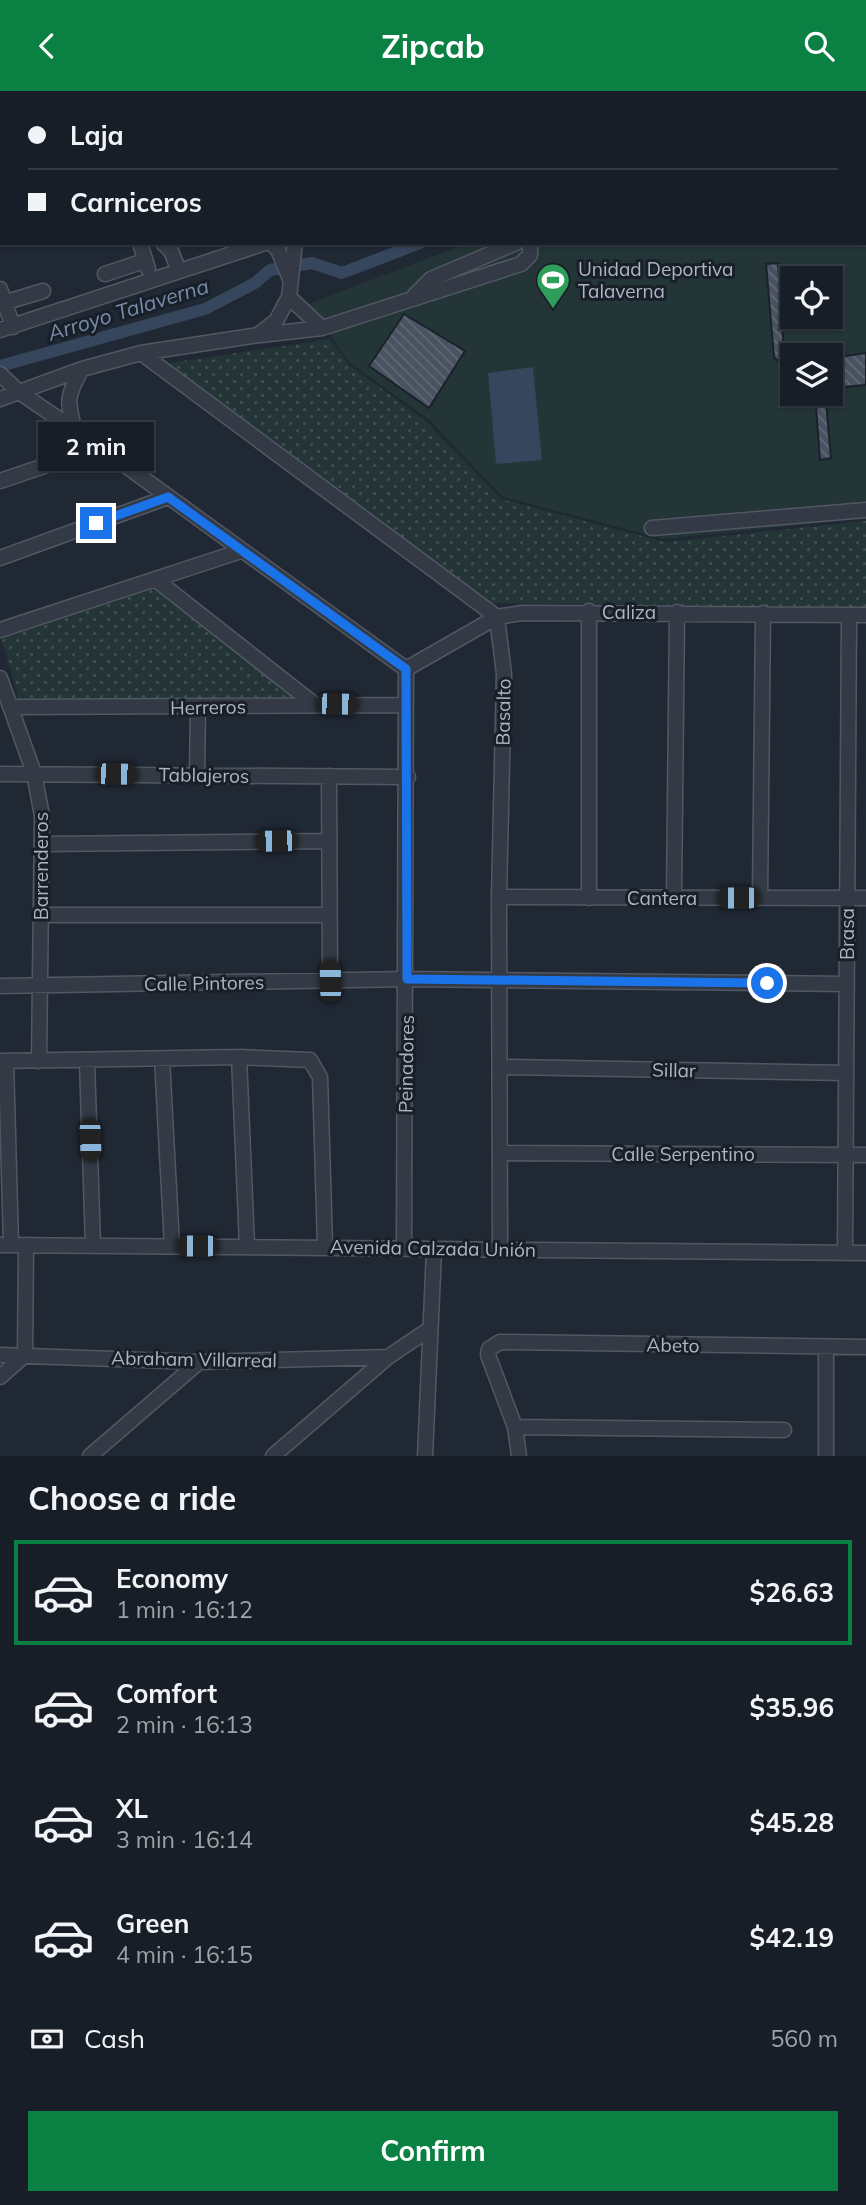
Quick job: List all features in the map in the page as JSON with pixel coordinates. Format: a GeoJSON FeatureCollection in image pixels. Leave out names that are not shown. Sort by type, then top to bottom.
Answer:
{"type":"FeatureCollection","features":[{"type":"Feature","properties":{"kind":"street"},"geometry":{"type":"LineString","coordinates":[[141,245],[144,261],[152,279]]}},
{"type":"Feature","properties":{"kind":"street"},"geometry":{"type":"LineString","coordinates":[[165,245],[171,251],[179,271]]}},
{"type":"Feature","properties":{"kind":"street"},"geometry":{"type":"LineString","coordinates":[[258,335],[276,321],[290,291],[295,245]]}},
{"type":"Feature","properties":{"kind":"street"},"geometry":{"type":"LineString","coordinates":[[414,296],[431,279],[511,245]]}},
{"type":"Feature","properties":{"kind":"street"},"geometry":{"type":"LineString","coordinates":[[0,399],[82,369],[141,353],[322,328],[414,296],[521,264],[530,255],[530,245]]}},
{"type":"Feature","properties":{"kind":"street"},"geometry":{"type":"LineString","coordinates":[[43,291],[2,298],[6,328],[152,279],[271,246],[290,291],[322,328]]}},
{"type":"Feature","properties":{"kind":"street"},"geometry":{"type":"LineString","coordinates":[[105,274],[144,261]]}},
{"type":"Feature","properties":{"kind":"street"},"geometry":{"type":"LineString","coordinates":[[141,353],[497,617]]}},
{"type":"Feature","properties":{"kind":"street"},"geometry":{"type":"LineString","coordinates":[[75,431],[68,402],[70,389],[82,369]]}},
{"type":"Feature","properties":{"kind":"street"},"geometry":{"type":"LineString","coordinates":[[3,376],[19,392],[100,447],[406,669]]}},
{"type":"Feature","properties":{"kind":"street"},"geometry":{"type":"LineString","coordinates":[[0,481],[100,447]]}},
{"type":"Feature","properties":{"kind":"street"},"geometry":{"type":"LineString","coordinates":[[0,558],[168,497]]}},
{"type":"Feature","properties":{"kind":"street"},"geometry":{"type":"LineString","coordinates":[[652,528],[866,510]]}},
{"type":"Feature","properties":{"kind":"street"},"geometry":{"type":"LineString","coordinates":[[0,630],[241,551]]}},
{"type":"Feature","properties":{"kind":"street"},"geometry":{"type":"LineString","coordinates":[[155,579],[314,704]]}},
{"type":"Feature","properties":{"kind":"street","name":"Caliza"},"geometry":{"type":"LineString","coordinates":[[406,669],[497,617],[543,611],[866,615]]}},
{"type":"Feature","properties":{"kind":"street"},"geometry":{"type":"LineString","coordinates":[[589,611],[589,898]]}},
{"type":"Feature","properties":{"kind":"street"},"geometry":{"type":"LineString","coordinates":[[674,898],[677,612]]}},
{"type":"Feature","properties":{"kind":"street"},"geometry":{"type":"LineString","coordinates":[[760,898],[763,613]]}},
{"type":"Feature","properties":{"kind":"street","name":"Brasa"},"geometry":{"type":"LineString","coordinates":[[845,1252],[849,615]]}},
{"type":"Feature","properties":{"kind":"street","name":"Basalto"},"geometry":{"type":"LineString","coordinates":[[497,617],[503,674],[499,897],[502,980],[500,1250]]}},
{"type":"Feature","properties":{"kind":"street","name":"Peinadores"},"geometry":{"type":"LineString","coordinates":[[404,1249],[408,776],[406,669]]}},
{"type":"Feature","properties":{"kind":"street","name":"Barrenderos"},"geometry":{"type":"LineString","coordinates":[[0,678],[34,773],[43,816],[39,1061]]}},
{"type":"Feature","properties":{"kind":"street","name":"Herreros"},"geometry":{"type":"LineString","coordinates":[[10,707],[406,705]]}},
{"type":"Feature","properties":{"kind":"street"},"geometry":{"type":"LineString","coordinates":[[197,775],[198,708]]}},
{"type":"Feature","properties":{"kind":"street","name":"Tablajeros"},"geometry":{"type":"LineString","coordinates":[[0,774],[408,776]]}},
{"type":"Feature","properties":{"kind":"street"},"geometry":{"type":"LineString","coordinates":[[329,776],[330,981]]}},
{"type":"Feature","properties":{"kind":"street"},"geometry":{"type":"LineString","coordinates":[[44,844],[328,841]]}},
{"type":"Feature","properties":{"kind":"street","name":"Cantera"},"geometry":{"type":"LineString","coordinates":[[499,897],[866,898]]}},
{"type":"Feature","properties":{"kind":"street"},"geometry":{"type":"LineString","coordinates":[[41,915],[329,915]]}},
{"type":"Feature","properties":{"kind":"street","name":"Calle Pintores"},"geometry":{"type":"LineString","coordinates":[[0,986],[407,979],[847,984]]}},
{"type":"Feature","properties":{"kind":"street"},"geometry":{"type":"LineString","coordinates":[[239,1057],[247,1246]]}},
{"type":"Feature","properties":{"kind":"street"},"geometry":{"type":"LineString","coordinates":[[0,1377],[25,1355],[12,1245],[3,1061],[87,1062],[302,1057],[315,1065],[320,1077],[325,1246]]}},
{"type":"Feature","properties":{"kind":"street"},"geometry":{"type":"LineString","coordinates":[[162,1059],[172,1246]]}},
{"type":"Feature","properties":{"kind":"street"},"geometry":{"type":"LineString","coordinates":[[87,1062],[93,1245]]}},
{"type":"Feature","properties":{"kind":"street","name":"Sillar"},"geometry":{"type":"LineString","coordinates":[[501,1067],[846,1073]]}},
{"type":"Feature","properties":{"kind":"street","name":"Calle Serpentino"},"geometry":{"type":"LineString","coordinates":[[500,1153],[866,1155]]}},
{"type":"Feature","properties":{"kind":"street","name":"Avenida Calzada Unión"},"geometry":{"type":"LineString","coordinates":[[12,1245],[866,1252]]}},
{"type":"Feature","properties":{"kind":"street"},"geometry":{"type":"LineString","coordinates":[[425,1456],[433,1250]]}},
{"type":"Feature","properties":{"kind":"street"},"geometry":{"type":"LineString","coordinates":[[273,1456],[387,1357],[428,1331]]}},
{"type":"Feature","properties":{"kind":"street","name":"Abeto"},"geometry":{"type":"LineString","coordinates":[[515,1427],[488,1355],[489,1349],[500,1342],[866,1347]]}},
{"type":"Feature","properties":{"kind":"street"},"geometry":{"type":"LineString","coordinates":[[826,1348],[826,1456]]}},
{"type":"Feature","properties":{"kind":"street","name":"Abraham Villarreal"},"geometry":{"type":"LineString","coordinates":[[0,1355],[199,1362],[387,1357]]}},
{"type":"Feature","properties":{"kind":"street"},"geometry":{"type":"LineString","coordinates":[[90,1456],[199,1362]]}},
{"type":"Feature","properties":{"kind":"street"},"geometry":{"type":"LineString","coordinates":[[519,1456],[515,1427],[784,1430]]}},
{"type":"Feature","properties":{"kind":"shaded area","name":"Unidad Deportiva Talaverna"},"geometry":{"type":"Polygon","coordinates":[[[463,245],[866,245],[866,518],[664,539],[503,497],[428,419],[349,362],[308,304],[463,245]]]}},
{"type":"Feature","properties":{"kind":"shaded area"},"geometry":{"type":"Polygon","coordinates":[[[330,339],[349,365],[426,421],[501,499],[665,542],[866,521],[866,608],[488,603],[163,364],[330,339]]]}},
{"type":"Feature","properties":{"kind":"shaded area"},"geometry":{"type":"Polygon","coordinates":[[[152,588],[298,700],[19,699],[1,637],[152,588]]]}},
{"type":"Feature","properties":{"kind":"water"},"geometry":{"type":"Polygon","coordinates":[[[533,367],[542,460],[496,464],[488,373],[533,367]]]}},
{"type":"Feature","properties":{"kind":"building"},"geometry":{"type":"Polygon","coordinates":[[[778,263],[780,329],[782,329],[783,343],[780,343],[780,363],[774,357],[766,264],[778,263]]]}},
{"type":"Feature","properties":{"kind":"building"},"geometry":{"type":"Polygon","coordinates":[[[404,314],[465,351],[429,408],[369,366],[404,314]]]}},
{"type":"Feature","properties":{"kind":"building"},"geometry":{"type":"Polygon","coordinates":[[[866,353],[866,385],[843,387],[843,356],[866,353]]]}},
{"type":"Feature","properties":{"kind":"building"},"geometry":{"type":"Polygon","coordinates":[[[816,406],[826,406],[831,458],[820,460],[816,406]]]}},
{"type":"Feature","properties":{"kind":"waterway","name":"Arroyo Talaverna"},"geometry":{"type":"LineString","coordinates":[[0,366],[205,309],[255,283],[270,270],[312,263],[342,273],[415,245]]}},
{"type":"Feature","properties":{"kind":"place","name":"Unidad Deportiva Talaverna"},"geometry":{"type":"Point","coordinates":[553,310]}},
{"type":"Feature","properties":{"kind":"route"},"geometry":{"type":"LineString","coordinates":[[96,523],[168,497],[406,669],[407,979],[767,983]]}}]}
